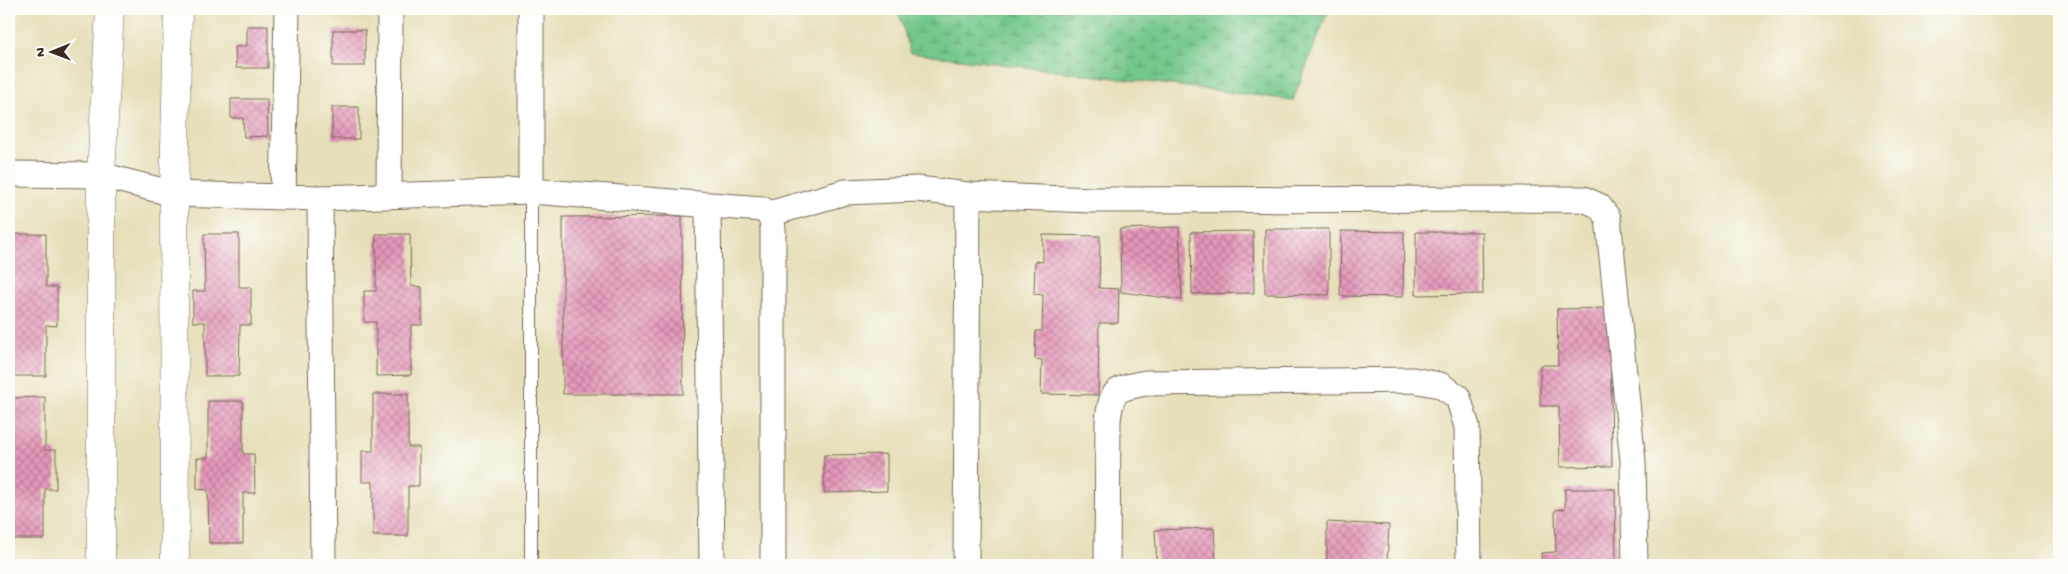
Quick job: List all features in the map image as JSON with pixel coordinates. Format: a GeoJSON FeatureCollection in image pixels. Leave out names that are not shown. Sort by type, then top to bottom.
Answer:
{"type":"FeatureCollection","features":[{"type":"Feature","properties":{"kind":"street"},"geometry":{"type":"LineString","coordinates":[[100,565],[102,175],[110,9]]}},
{"type":"Feature","properties":{"kind":"street"},"geometry":{"type":"LineString","coordinates":[[175,565],[174,194],[178,9]]}},
{"type":"Feature","properties":{"kind":"street"},"geometry":{"type":"LineString","coordinates":[[284,197],[287,9]]}},
{"type":"Feature","properties":{"kind":"street"},"geometry":{"type":"LineString","coordinates":[[389,196],[390,9]]}},
{"type":"Feature","properties":{"kind":"street"},"geometry":{"type":"LineString","coordinates":[[531,9],[532,191]]}},
{"type":"Feature","properties":{"kind":"street"},"geometry":{"type":"LineString","coordinates":[[9,174],[102,175],[174,194],[320,198],[532,191],[762,210],[769,214],[772,219],[773,229],[773,565]]}},
{"type":"Feature","properties":{"kind":"street"},"geometry":{"type":"LineString","coordinates":[[769,214],[845,192],[917,189],[968,195],[1092,200],[1584,199],[1598,206],[1608,218],[1614,255],[1633,461],[1635,565]]}},
{"type":"Feature","properties":{"kind":"street"},"geometry":{"type":"LineString","coordinates":[[966,565],[968,195]]}},
{"type":"Feature","properties":{"kind":"street"},"geometry":{"type":"LineString","coordinates":[[320,198],[323,565]]}},
{"type":"Feature","properties":{"kind":"street"},"geometry":{"type":"LineString","coordinates":[[708,205],[712,565]]}},
{"type":"Feature","properties":{"kind":"street"},"geometry":{"type":"LineString","coordinates":[[1107,565],[1108,420],[1111,398],[1122,388],[1146,383],[1413,380],[1440,385],[1458,397],[1467,427],[1469,565]]}},
{"type":"Feature","properties":{"kind":"lane"},"geometry":{"type":"LineString","coordinates":[[531,565],[532,191]]}},
{"type":"Feature","properties":{"kind":"green space"},"geometry":{"type":"Polygon","coordinates":[[[898,9],[1329,9],[1293,100],[910,53],[898,9]]]}},
{"type":"Feature","properties":{"kind":"building"},"geometry":{"type":"Polygon","coordinates":[[[247,26],[268,26],[268,68],[236,68],[235,47],[247,46],[247,26]]]}},
{"type":"Feature","properties":{"kind":"building"},"geometry":{"type":"Polygon","coordinates":[[[333,30],[365,30],[365,66],[333,66],[333,30]]]}},
{"type":"Feature","properties":{"kind":"building"},"geometry":{"type":"Polygon","coordinates":[[[231,99],[267,99],[268,136],[244,137],[243,118],[231,118],[231,99]]]}},
{"type":"Feature","properties":{"kind":"building"},"geometry":{"type":"Polygon","coordinates":[[[332,107],[359,107],[359,139],[332,139],[332,107]]]}},
{"type":"Feature","properties":{"kind":"building"},"geometry":{"type":"Polygon","coordinates":[[[682,216],[683,394],[563,394],[563,217],[682,216]]]}},
{"type":"Feature","properties":{"kind":"building"},"geometry":{"type":"Polygon","coordinates":[[[1179,227],[1182,300],[1121,292],[1120,229],[1179,227]]]}},
{"type":"Feature","properties":{"kind":"building"},"geometry":{"type":"Polygon","coordinates":[[[1265,229],[1329,229],[1329,295],[1265,294],[1265,229]]]}},
{"type":"Feature","properties":{"kind":"building"},"geometry":{"type":"Polygon","coordinates":[[[1253,231],[1254,293],[1192,294],[1191,232],[1253,231]]]}},
{"type":"Feature","properties":{"kind":"building"},"geometry":{"type":"Polygon","coordinates":[[[1341,231],[1404,232],[1403,297],[1340,296],[1341,231]]]}},
{"type":"Feature","properties":{"kind":"building"},"geometry":{"type":"Polygon","coordinates":[[[1416,232],[1482,232],[1483,294],[1416,295],[1416,232]]]}},
{"type":"Feature","properties":{"kind":"building"},"geometry":{"type":"Polygon","coordinates":[[[11,234],[46,234],[46,287],[57,287],[57,326],[46,325],[46,376],[11,376],[9,291],[11,291],[11,234]]]}},
{"type":"Feature","properties":{"kind":"building"},"geometry":{"type":"Polygon","coordinates":[[[204,234],[239,234],[239,287],[251,287],[251,325],[240,325],[239,376],[205,376],[205,322],[193,322],[193,291],[205,291],[204,234]]]}},
{"type":"Feature","properties":{"kind":"building"},"geometry":{"type":"Polygon","coordinates":[[[376,234],[410,234],[411,286],[422,287],[422,325],[411,325],[411,375],[376,376],[376,322],[364,322],[364,291],[376,291],[376,234]]]}},
{"type":"Feature","properties":{"kind":"building"},"geometry":{"type":"Polygon","coordinates":[[[1043,235],[1100,236],[1099,288],[1119,289],[1118,323],[1099,323],[1098,395],[1041,394],[1042,360],[1035,359],[1036,331],[1042,331],[1043,295],[1034,294],[1035,261],[1043,262],[1043,235]]]}},
{"type":"Feature","properties":{"kind":"building"},"geometry":{"type":"Polygon","coordinates":[[[1610,308],[1612,466],[1560,467],[1559,406],[1540,406],[1540,365],[1558,365],[1557,309],[1610,308]]]}},
{"type":"Feature","properties":{"kind":"building"},"geometry":{"type":"Polygon","coordinates":[[[373,394],[408,394],[408,447],[419,447],[419,486],[408,486],[408,536],[373,536],[373,482],[362,482],[362,451],[373,451],[373,394]]]}},
{"type":"Feature","properties":{"kind":"building"},"geometry":{"type":"Polygon","coordinates":[[[45,397],[45,450],[56,450],[56,489],[45,489],[45,539],[10,539],[10,398],[45,397]]]}},
{"type":"Feature","properties":{"kind":"building"},"geometry":{"type":"Polygon","coordinates":[[[208,401],[243,401],[243,454],[254,454],[255,493],[243,493],[243,543],[209,543],[208,490],[197,489],[197,458],[208,458],[208,401]]]}},
{"type":"Feature","properties":{"kind":"building"},"geometry":{"type":"Polygon","coordinates":[[[887,454],[887,491],[824,493],[824,455],[887,454]]]}},
{"type":"Feature","properties":{"kind":"building"},"geometry":{"type":"Polygon","coordinates":[[[1565,489],[1615,489],[1616,565],[1542,565],[1541,553],[1556,552],[1555,510],[1565,509],[1565,489]]]}},
{"type":"Feature","properties":{"kind":"building"},"geometry":{"type":"Polygon","coordinates":[[[1327,522],[1389,525],[1387,565],[1327,565],[1327,522]]]}},
{"type":"Feature","properties":{"kind":"building"},"geometry":{"type":"Polygon","coordinates":[[[1214,528],[1216,565],[1157,565],[1155,530],[1214,528]]]}}]}
